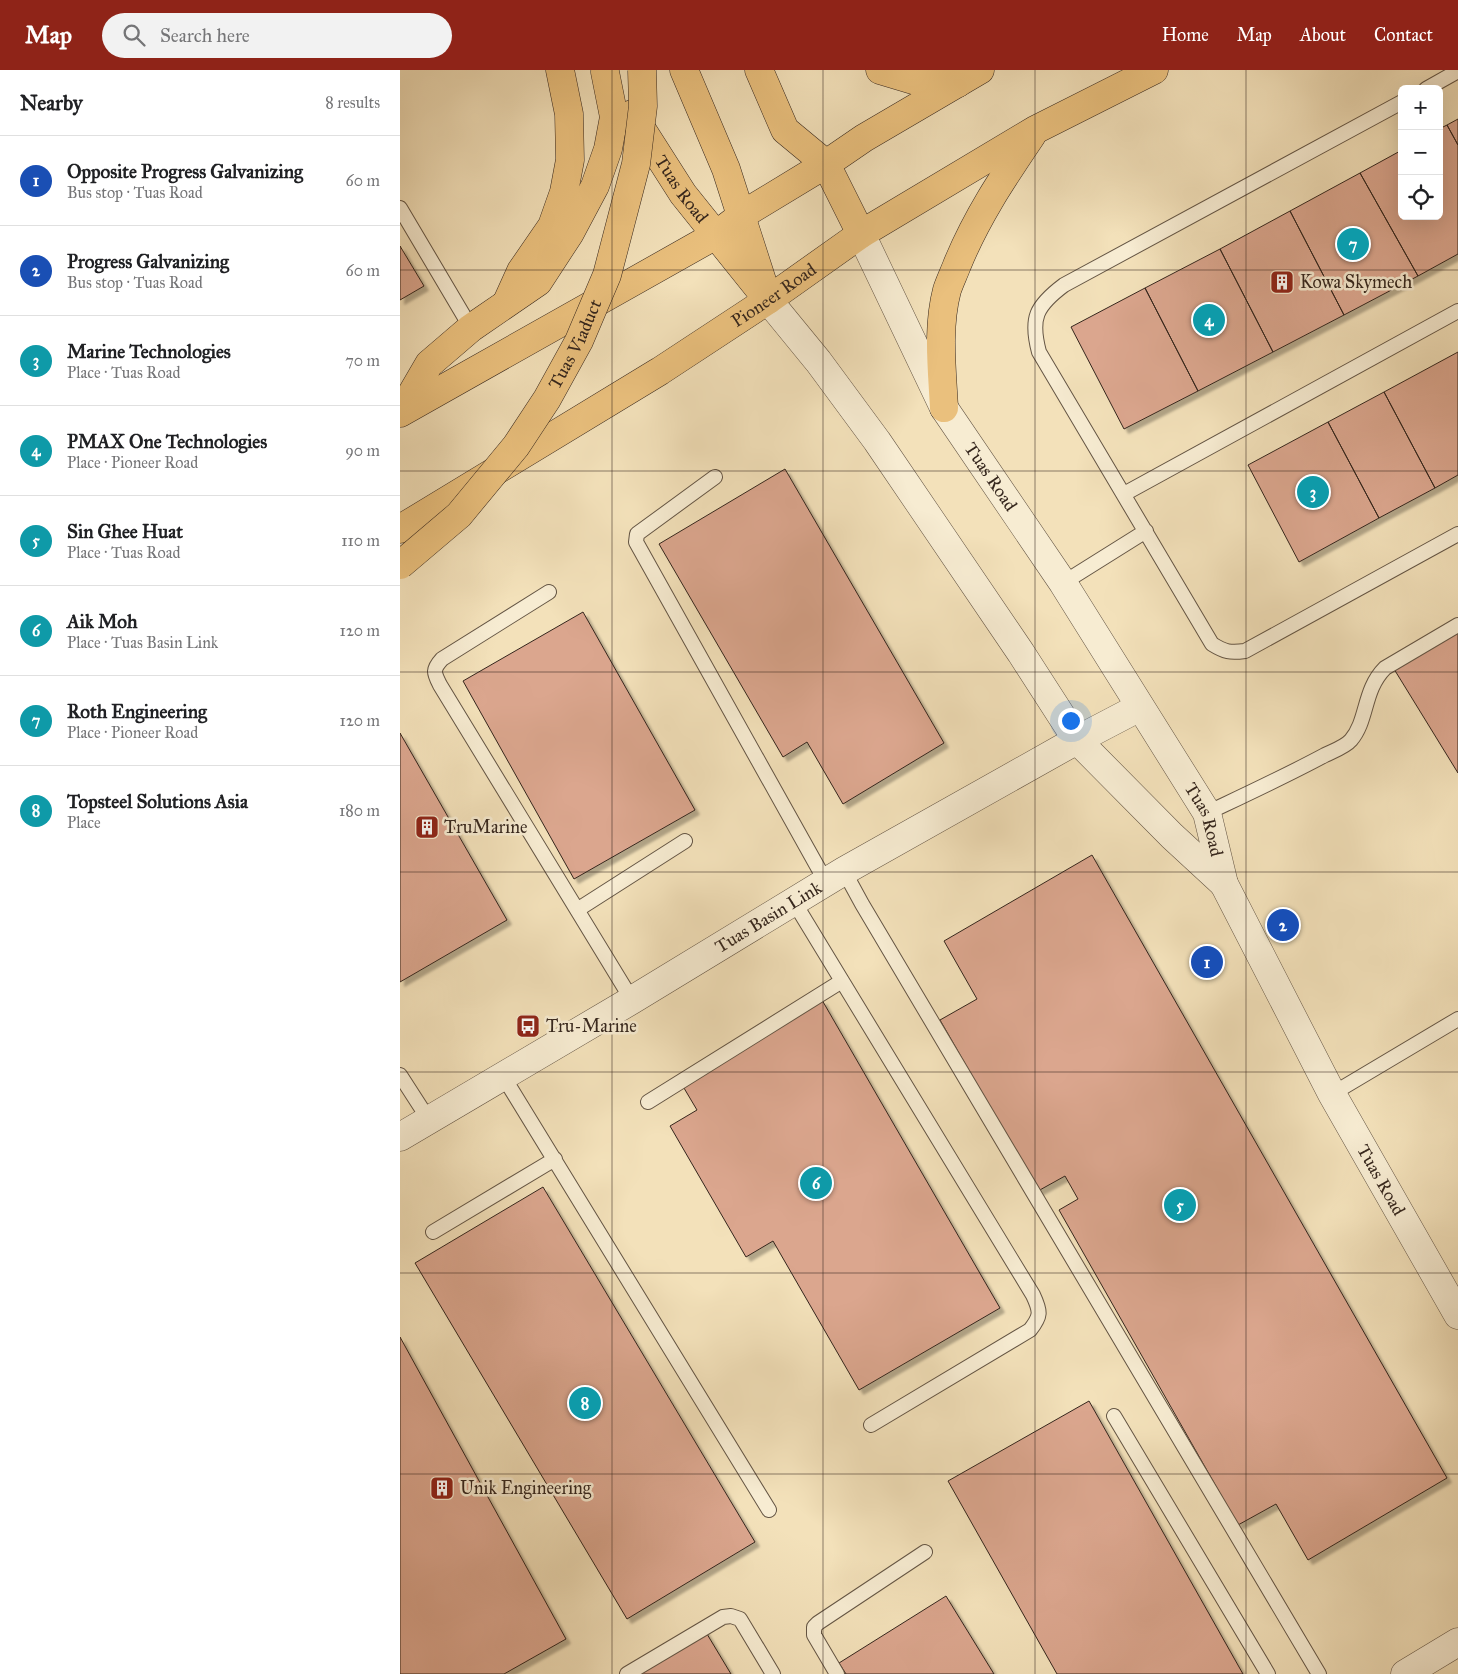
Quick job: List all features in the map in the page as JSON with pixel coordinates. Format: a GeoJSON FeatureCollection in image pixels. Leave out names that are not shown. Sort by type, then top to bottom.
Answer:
{"type":"FeatureCollection","features":[{"type":"Feature","properties":{"kind":"main road"},"geometry":{"type":"LineString","coordinates":[[506,304],[521,271],[552,226],[564,192],[570,160],[569,114],[560,70]]}},
{"type":"Feature","properties":{"kind":"main road","name":"Tuas Viaduct"},"geometry":{"type":"LineString","coordinates":[[400,565],[459,515],[516,446],[547,399],[579,341],[607,275],[636,164],[643,106],[642,70]]}},
{"type":"Feature","properties":{"kind":"main road","name":"Tuas Road"},"geometry":{"type":"LineString","coordinates":[[684,70],[726,169],[768,300]]}},
{"type":"Feature","properties":{"kind":"main road","name":"Tuas Road"},"geometry":{"type":"LineString","coordinates":[[759,70],[785,130],[826,164],[861,234]]}},
{"type":"Feature","properties":{"kind":"main road"},"geometry":{"type":"LineString","coordinates":[[880,70],[920,82],[969,76]]}},
{"type":"Feature","properties":{"kind":"main road","name":"Pioneer Road"},"geometry":{"type":"LineString","coordinates":[[400,529],[660,371],[768,300],[861,234],[1036,130],[1154,70]]}},
{"type":"Feature","properties":{"kind":"main road"},"geometry":{"type":"LineString","coordinates":[[401,412],[429,364],[471,328],[538,282],[570,233],[595,186],[608,149],[614,116],[605,71]]}},
{"type":"Feature","properties":{"kind":"main road","name":"Tuas Road"},"geometry":{"type":"LineString","coordinates":[[605,71],[683,194],[768,300]]}},
{"type":"Feature","properties":{"kind":"main road"},"geometry":{"type":"LineString","coordinates":[[401,412],[716,236],[742,215],[826,164],[864,138],[969,76]]}},
{"type":"Feature","properties":{"kind":"main road"},"geometry":{"type":"LineString","coordinates":[[944,408],[941,347],[947,290],[968,237],[983,209],[1036,130]]}},
{"type":"Feature","properties":{"kind":"street","name":"Tuas Road"},"geometry":{"type":"LineString","coordinates":[[861,234],[944,408],[1064,584],[1208,813],[1224,884],[1332,1094],[1458,1315]]}},
{"type":"Feature","properties":{"kind":"street","name":"Tuas Road"},"geometry":{"type":"LineString","coordinates":[[768,300],[818,361],[877,441],[995,613],[1077,740],[1172,836],[1224,884]]}},
{"type":"Feature","properties":{"kind":"street","name":"Tuas Basin Link"},"geometry":{"type":"LineString","coordinates":[[400,1137],[835,877],[1077,740],[1140,707]]}},
{"type":"Feature","properties":{"kind":"street"},"geometry":{"type":"LineString","coordinates":[[1405,1674],[1458,1642]]}},
{"type":"Feature","properties":{"kind":"lane"},"geometry":{"type":"LineString","coordinates":[[1434,85],[1458,72]]}},
{"type":"Feature","properties":{"kind":"lane"},"geometry":{"type":"LineString","coordinates":[[1398,104],[1064,285],[1047,298],[1036,315],[1034,335],[1039,352],[1212,644],[1223,651],[1244,651],[1458,534]]}},
{"type":"Feature","properties":{"kind":"lane"},"geometry":{"type":"LineString","coordinates":[[400,208],[471,328]]}},
{"type":"Feature","properties":{"kind":"lane"},"geometry":{"type":"LineString","coordinates":[[1124,494],[1458,311]]}},
{"type":"Feature","properties":{"kind":"lane"},"geometry":{"type":"LineString","coordinates":[[715,477],[637,534],[636,542],[835,877],[872,921],[1319,1674]]}},
{"type":"Feature","properties":{"kind":"lane"},"geometry":{"type":"LineString","coordinates":[[1064,584],[1146,531]]}},
{"type":"Feature","properties":{"kind":"lane"},"geometry":{"type":"LineString","coordinates":[[549,592],[442,659],[436,665],[434,674],[632,1000]]}},
{"type":"Feature","properties":{"kind":"lane"},"geometry":{"type":"LineString","coordinates":[[1208,813],[1283,778],[1350,741],[1358,728],[1376,676],[1385,668],[1458,625]]}},
{"type":"Feature","properties":{"kind":"lane"},"geometry":{"type":"LineString","coordinates":[[577,910],[685,840]]}},
{"type":"Feature","properties":{"kind":"lane"},"geometry":{"type":"LineString","coordinates":[[794,902],[1038,1307],[1039,1319],[1030,1330],[871,1425]]}},
{"type":"Feature","properties":{"kind":"lane"},"geometry":{"type":"LineString","coordinates":[[648,1102],[842,981]]}},
{"type":"Feature","properties":{"kind":"lane"},"geometry":{"type":"LineString","coordinates":[[1332,1094],[1458,1019]]}},
{"type":"Feature","properties":{"kind":"lane"},"geometry":{"type":"LineString","coordinates":[[400,1075],[429,1120]]}},
{"type":"Feature","properties":{"kind":"lane"},"geometry":{"type":"LineString","coordinates":[[503,1076],[769,1510]]}},
{"type":"Feature","properties":{"kind":"lane"},"geometry":{"type":"LineString","coordinates":[[434,1232],[555,1159]]}},
{"type":"Feature","properties":{"kind":"lane"},"geometry":{"type":"LineString","coordinates":[[1114,1416],[1268,1674]]}},
{"type":"Feature","properties":{"kind":"lane"},"geometry":{"type":"LineString","coordinates":[[837,1674],[814,1635],[814,1627],[926,1552]]}},
{"type":"Feature","properties":{"kind":"lane"},"geometry":{"type":"LineString","coordinates":[[628,1674],[723,1617],[731,1616],[740,1619],[773,1674]]}},
{"type":"Feature","properties":{"kind":"building"},"geometry":{"type":"Polygon","coordinates":[[[1458,119],[1458,145],[1447,125],[1458,119]]]}},
{"type":"Feature","properties":{"kind":"building"},"geometry":{"type":"Polygon","coordinates":[[[1447,125],[1458,145],[1458,254],[1418,276],[1360,173],[1398,152],[1398,220],[1443,220],[1443,127],[1447,125]]]}},
{"type":"Feature","properties":{"kind":"building"},"geometry":{"type":"Polygon","coordinates":[[[1360,173],[1418,276],[1344,315],[1290,211],[1360,173]]]}},
{"type":"Feature","properties":{"kind":"building","name":"Kowa Skymech"},"geometry":{"type":"Polygon","coordinates":[[[1290,211],[1344,315],[1273,352],[1220,249],[1290,211]]]}},
{"type":"Feature","properties":{"kind":"building"},"geometry":{"type":"Polygon","coordinates":[[[400,246],[424,286],[400,300],[400,246]]]}},
{"type":"Feature","properties":{"kind":"building"},"geometry":{"type":"Polygon","coordinates":[[[1220,249],[1273,352],[1198,391],[1145,288],[1220,249]]]}},
{"type":"Feature","properties":{"kind":"building"},"geometry":{"type":"Polygon","coordinates":[[[1145,288],[1198,391],[1124,429],[1071,327],[1145,288]]]}},
{"type":"Feature","properties":{"kind":"building"},"geometry":{"type":"Polygon","coordinates":[[[1458,352],[1458,475],[1435,488],[1384,392],[1458,352]]]}},
{"type":"Feature","properties":{"kind":"building"},"geometry":{"type":"Polygon","coordinates":[[[1384,392],[1435,488],[1379,518],[1328,422],[1384,392]]]}},
{"type":"Feature","properties":{"kind":"building"},"geometry":{"type":"Polygon","coordinates":[[[1328,422],[1379,518],[1299,562],[1248,465],[1328,422]]]}},
{"type":"Feature","properties":{"kind":"building"},"geometry":{"type":"Polygon","coordinates":[[[785,469],[944,743],[843,804],[807,742],[783,757],[659,544],[785,469]]]}},
{"type":"Feature","properties":{"kind":"building"},"geometry":{"type":"Polygon","coordinates":[[[583,612],[695,810],[574,879],[463,681],[583,612]]]}},
{"type":"Feature","properties":{"kind":"building"},"geometry":{"type":"Polygon","coordinates":[[[1458,633],[1458,773],[1394,669],[1458,633]]]}},
{"type":"Feature","properties":{"kind":"building","name":"TruMarine"},"geometry":{"type":"Polygon","coordinates":[[[400,733],[507,920],[400,982],[400,733]]]}},
{"type":"Feature","properties":{"kind":"building"},"geometry":{"type":"Polygon","coordinates":[[[1092,855],[1447,1478],[1308,1560],[1276,1504],[1238,1525],[1059,1210],[1078,1199],[1065,1176],[1038,1191],[940,1020],[977,999],[944,941],[1092,855]]]}},
{"type":"Feature","properties":{"kind":"building"},"geometry":{"type":"Polygon","coordinates":[[[822,1000],[1000,1308],[859,1390],[773,1241],[746,1257],[670,1126],[697,1110],[681,1083],[822,1000]]]}},
{"type":"Feature","properties":{"kind":"building"},"geometry":{"type":"Polygon","coordinates":[[[543,1187],[755,1542],[627,1619],[415,1263],[543,1187]]]}},
{"type":"Feature","properties":{"kind":"building","name":"Unik Engineering"},"geometry":{"type":"Polygon","coordinates":[[[400,1337],[566,1639],[504,1674],[400,1674],[400,1337]]]}},
{"type":"Feature","properties":{"kind":"building"},"geometry":{"type":"Polygon","coordinates":[[[1089,1401],[1243,1674],[1057,1674],[948,1481],[1089,1401]]]}},
{"type":"Feature","properties":{"kind":"building"},"geometry":{"type":"Polygon","coordinates":[[[946,1596],[994,1674],[846,1674],[839,1663],[946,1596]]]}},
{"type":"Feature","properties":{"kind":"building"},"geometry":{"type":"Polygon","coordinates":[[[704,1629],[731,1674],[631,1674],[704,1629]]]}},
{"type":"Feature","properties":{"kind":"place","name":"Roth Engineering"},"geometry":{"type":"Point","coordinates":[1353,244]}},
{"type":"Feature","properties":{"kind":"place","name":"Kowa Skymech"},"geometry":{"type":"Point","coordinates":[1282,282]}},
{"type":"Feature","properties":{"kind":"place","name":"PMAX One Technologies"},"geometry":{"type":"Point","coordinates":[1209,320]}},
{"type":"Feature","properties":{"kind":"place","name":"Marine Technologies"},"geometry":{"type":"Point","coordinates":[1313,492]}},
{"type":"Feature","properties":{"kind":"place","name":"TruMarine"},"geometry":{"type":"Point","coordinates":[427,827]}},
{"type":"Feature","properties":{"kind":"place","name":"Progress Galvanizing"},"geometry":{"type":"Point","coordinates":[1283,925]}},
{"type":"Feature","properties":{"kind":"place","name":"Opposite Progress Galvanizing"},"geometry":{"type":"Point","coordinates":[1207,962]}},
{"type":"Feature","properties":{"kind":"place","name":"Tru-Marine"},"geometry":{"type":"Point","coordinates":[528,1026]}},
{"type":"Feature","properties":{"kind":"place","name":"Aik Moh"},"geometry":{"type":"Point","coordinates":[816,1183]}},
{"type":"Feature","properties":{"kind":"place","name":"Sin Ghee Huat"},"geometry":{"type":"Point","coordinates":[1180,1205]}},
{"type":"Feature","properties":{"kind":"place","name":"Topsteel Solutions Asia"},"geometry":{"type":"Point","coordinates":[585,1403]}},
{"type":"Feature","properties":{"kind":"place","name":"Unik Engineering"},"geometry":{"type":"Point","coordinates":[442,1488]}}]}
